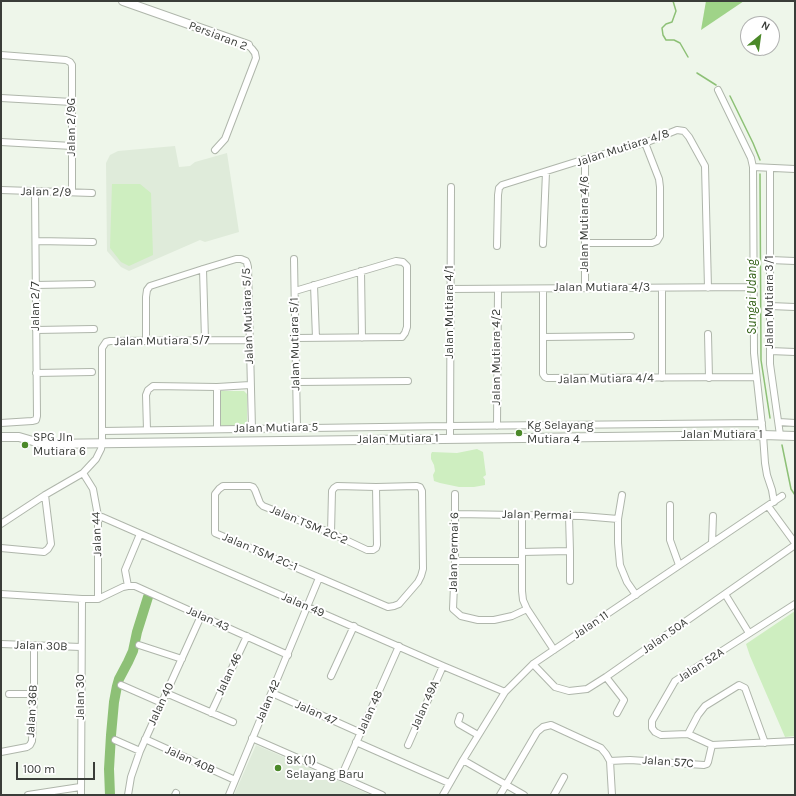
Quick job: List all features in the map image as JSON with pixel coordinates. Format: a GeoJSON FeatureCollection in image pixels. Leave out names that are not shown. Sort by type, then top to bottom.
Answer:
{"type":"FeatureCollection","features":[{"type":"Feature","properties":{"kind":"street","name":"Persiaran 2"},"geometry":{"type":"LineString","coordinates":[[123,1],[248,45],[255,53],[256,58],[225,138],[215,150]]}},
{"type":"Feature","properties":{"kind":"street","name":"Jalan 2/9G"},"geometry":{"type":"LineString","coordinates":[[1,55],[66,60],[72,65],[72,192]]}},
{"type":"Feature","properties":{"kind":"street"},"geometry":{"type":"LineString","coordinates":[[718,90],[751,158],[753,167],[754,353],[765,463],[772,490],[771,504],[795,544]]}},
{"type":"Feature","properties":{"kind":"street"},"geometry":{"type":"LineString","coordinates":[[1,98],[72,102]]}},
{"type":"Feature","properties":{"kind":"street","name":"Jalan Mutiara 4/8"},"geometry":{"type":"LineString","coordinates":[[497,246],[498,195],[499,188],[502,185],[585,159],[645,143],[677,130],[684,132],[689,137],[705,166],[708,288]]}},
{"type":"Feature","properties":{"kind":"street"},"geometry":{"type":"LineString","coordinates":[[1,142],[72,146]]}},
{"type":"Feature","properties":{"kind":"street"},"geometry":{"type":"LineString","coordinates":[[585,243],[652,243],[660,236],[659,179],[645,143]]}},
{"type":"Feature","properties":{"kind":"street","name":"Jalan Mutiara 4/6"},"geometry":{"type":"LineString","coordinates":[[585,159],[585,288]]}},
{"type":"Feature","properties":{"kind":"street"},"geometry":{"type":"LineString","coordinates":[[753,167],[795,169]]}},
{"type":"Feature","properties":{"kind":"street","name":"Jalan Mutiara 3/1"},"geometry":{"type":"LineString","coordinates":[[770,168],[770,364],[780,435]]}},
{"type":"Feature","properties":{"kind":"street"},"geometry":{"type":"LineString","coordinates":[[543,244],[546,172]]}},
{"type":"Feature","properties":{"kind":"street","name":"Jalan Mutiara 4/1"},"geometry":{"type":"LineString","coordinates":[[450,438],[451,187]]}},
{"type":"Feature","properties":{"kind":"street","name":"Jalan 2/9"},"geometry":{"type":"LineString","coordinates":[[1,190],[92,193]]}},
{"type":"Feature","properties":{"kind":"street","name":"Jalan 2/7"},"geometry":{"type":"LineString","coordinates":[[1,423],[32,422],[36,420],[37,416],[35,192]]}},
{"type":"Feature","properties":{"kind":"street"},"geometry":{"type":"LineString","coordinates":[[36,240],[93,242]]}},
{"type":"Feature","properties":{"kind":"street","name":"Jalan Mutiara 5/5"},"geometry":{"type":"LineString","coordinates":[[146,341],[146,297],[147,290],[150,286],[203,269],[241,259],[244,260],[247,263],[252,429]]}},
{"type":"Feature","properties":{"kind":"street","name":"Jalan Mutiara 5/1"},"geometry":{"type":"LineString","coordinates":[[294,259],[297,428]]}},
{"type":"Feature","properties":{"kind":"street"},"geometry":{"type":"LineString","coordinates":[[770,260],[795,261]]}},
{"type":"Feature","properties":{"kind":"street"},"geometry":{"type":"LineString","coordinates":[[295,291],[396,261],[403,262],[407,266],[407,327],[405,333],[401,337],[295,338]]}},
{"type":"Feature","properties":{"kind":"street"},"geometry":{"type":"LineString","coordinates":[[203,269],[205,340]]}},
{"type":"Feature","properties":{"kind":"street"},"geometry":{"type":"LineString","coordinates":[[361,271],[362,338]]}},
{"type":"Feature","properties":{"kind":"street"},"geometry":{"type":"LineString","coordinates":[[35,285],[92,284]]}},
{"type":"Feature","properties":{"kind":"street"},"geometry":{"type":"LineString","coordinates":[[314,285],[316,338]]}},
{"type":"Feature","properties":{"kind":"street","name":"Jalan Mutiara 4/3"},"geometry":{"type":"LineString","coordinates":[[450,289],[753,287]]}},
{"type":"Feature","properties":{"kind":"street"},"geometry":{"type":"LineString","coordinates":[[662,288],[662,378]]}},
{"type":"Feature","properties":{"kind":"street","name":"Jalan Mutiara 4/2"},"geometry":{"type":"LineString","coordinates":[[497,426],[498,289]]}},
{"type":"Feature","properties":{"kind":"street","name":"Jalan Mutiara 4/4"},"geometry":{"type":"LineString","coordinates":[[543,289],[543,374],[545,378],[756,377]]}},
{"type":"Feature","properties":{"kind":"street"},"geometry":{"type":"LineString","coordinates":[[770,306],[795,306]]}},
{"type":"Feature","properties":{"kind":"street"},"geometry":{"type":"LineString","coordinates":[[36,330],[94,329]]}},
{"type":"Feature","properties":{"kind":"street"},"geometry":{"type":"LineString","coordinates":[[708,334],[709,378]]}},
{"type":"Feature","properties":{"kind":"street"},"geometry":{"type":"LineString","coordinates":[[543,337],[631,336]]}},
{"type":"Feature","properties":{"kind":"street","name":"Jalan Mutiara 5/7"},"geometry":{"type":"LineString","coordinates":[[102,443],[102,347],[105,343],[110,341],[249,340]]}},
{"type":"Feature","properties":{"kind":"street"},"geometry":{"type":"LineString","coordinates":[[770,351],[795,352]]}},
{"type":"Feature","properties":{"kind":"street"},"geometry":{"type":"LineString","coordinates":[[36,373],[92,372]]}},
{"type":"Feature","properties":{"kind":"street"},"geometry":{"type":"LineString","coordinates":[[296,382],[408,381]]}},
{"type":"Feature","properties":{"kind":"street"},"geometry":{"type":"LineString","coordinates":[[147,430],[146,395],[148,390],[153,386],[217,387],[250,385]]}},
{"type":"Feature","properties":{"kind":"street"},"geometry":{"type":"LineString","coordinates":[[217,387],[217,429]]}},
{"type":"Feature","properties":{"kind":"street"},"geometry":{"type":"LineString","coordinates":[[779,422],[795,423]]}},
{"type":"Feature","properties":{"kind":"street","name":"Jalan Mutiara 5"},"geometry":{"type":"LineString","coordinates":[[102,431],[762,423]]}},
{"type":"Feature","properties":{"kind":"street","name":"Jalan Mutiara 1"},"geometry":{"type":"LineString","coordinates":[[1,437],[19,437],[43,444],[450,438],[795,436]]}},
{"type":"Feature","properties":{"kind":"street"},"geometry":{"type":"LineString","coordinates":[[1,524],[45,495],[83,473],[96,459],[102,443]]}},
{"type":"Feature","properties":{"kind":"street","name":"Jalan 44"},"geometry":{"type":"LineString","coordinates":[[83,473],[93,489],[98,516],[98,599]]}},
{"type":"Feature","properties":{"kind":"street","name":"Jalan TSM 2C-2"},"geometry":{"type":"LineString","coordinates":[[215,494],[223,486],[250,486],[255,490],[260,503],[263,506],[331,533],[367,550],[373,550],[377,545],[376,487]]}},
{"type":"Feature","properties":{"kind":"street","name":"Jalan TSM 2C-1"},"geometry":{"type":"LineString","coordinates":[[215,494],[215,533],[319,578],[388,606],[394,606],[399,604],[418,582],[423,569],[422,491],[420,487],[417,486],[337,486],[332,491],[331,533]]}},
{"type":"Feature","properties":{"kind":"street","name":"Jalan Permai 6"},"geometry":{"type":"LineString","coordinates":[[455,494],[453,609],[461,616],[478,620],[494,620],[512,616],[527,609]]}},
{"type":"Feature","properties":{"kind":"street"},"geometry":{"type":"LineString","coordinates":[[1,548],[44,552],[48,549],[51,544],[45,495]]}},
{"type":"Feature","properties":{"kind":"street"},"geometry":{"type":"LineString","coordinates":[[622,495],[618,519],[620,565],[627,582],[636,595]]}},
{"type":"Feature","properties":{"kind":"street","name":"Jalan 11"},"geometry":{"type":"LineString","coordinates":[[443,795],[505,692],[533,664],[782,496]]}},
{"type":"Feature","properties":{"kind":"street"},"geometry":{"type":"LineString","coordinates":[[670,505],[670,540],[679,565]]}},
{"type":"Feature","properties":{"kind":"street","name":"Jalan Permai"},"geometry":{"type":"LineString","coordinates":[[455,514],[582,516],[618,519]]}},
{"type":"Feature","properties":{"kind":"street"},"geometry":{"type":"LineString","coordinates":[[522,516],[522,591],[524,600],[527,609],[554,650]]}},
{"type":"Feature","properties":{"kind":"street"},"geometry":{"type":"LineString","coordinates":[[569,516],[570,581]]}},
{"type":"Feature","properties":{"kind":"street"},"geometry":{"type":"LineString","coordinates":[[712,543],[713,516]]}},
{"type":"Feature","properties":{"kind":"street","name":"Jalan 49"},"geometry":{"type":"LineString","coordinates":[[102,517],[505,692]]}},
{"type":"Feature","properties":{"kind":"street"},"geometry":{"type":"LineString","coordinates":[[1,594],[98,599],[128,586],[125,570],[140,534]]}},
{"type":"Feature","properties":{"kind":"street","name":"Jalan 50A"},"geometry":{"type":"LineString","coordinates":[[533,664],[555,687],[569,691],[587,689],[795,544]]}},
{"type":"Feature","properties":{"kind":"street"},"geometry":{"type":"LineString","coordinates":[[522,552],[570,551]]}},
{"type":"Feature","properties":{"kind":"street"},"geometry":{"type":"LineString","coordinates":[[455,561],[522,561]]}},
{"type":"Feature","properties":{"kind":"street"},"geometry":{"type":"LineString","coordinates":[[307,606],[319,578]]}},
{"type":"Feature","properties":{"kind":"street","name":"Jalan 43"},"geometry":{"type":"LineString","coordinates":[[128,586],[135,586],[288,655]]}},
{"type":"Feature","properties":{"kind":"street"},"geometry":{"type":"LineString","coordinates":[[725,594],[749,633]]}},
{"type":"Feature","properties":{"kind":"street","name":"Jalan 30"},"geometry":{"type":"LineString","coordinates":[[81,795],[82,599]]}},
{"type":"Feature","properties":{"kind":"street","name":"Jalan 52A"},"geometry":{"type":"LineString","coordinates":[[795,604],[675,681],[652,721],[652,728],[655,732],[661,735],[688,734],[712,745],[795,741]]}},
{"type":"Feature","properties":{"kind":"street","name":"Jalan 42"},"geometry":{"type":"LineString","coordinates":[[229,795],[307,606]]}},
{"type":"Feature","properties":{"kind":"street","name":"Jalan 40"},"geometry":{"type":"LineString","coordinates":[[128,795],[131,778],[140,751],[201,616]]}},
{"type":"Feature","properties":{"kind":"street"},"geometry":{"type":"LineString","coordinates":[[331,676],[354,626]]}},
{"type":"Feature","properties":{"kind":"street","name":"Jalan 46"},"geometry":{"type":"LineString","coordinates":[[211,713],[247,636]]}},
{"type":"Feature","properties":{"kind":"street","name":"Jalan 30B"},"geometry":{"type":"LineString","coordinates":[[1,644],[81,647]]}},
{"type":"Feature","properties":{"kind":"street"},"geometry":{"type":"LineString","coordinates":[[139,645],[182,659]]}},
{"type":"Feature","properties":{"kind":"street","name":"Jalan 36B"},"geometry":{"type":"LineString","coordinates":[[1,752],[27,747],[32,741],[34,646]]}},
{"type":"Feature","properties":{"kind":"street","name":"Jalan 48"},"geometry":{"type":"LineString","coordinates":[[341,777],[399,646]]}},
{"type":"Feature","properties":{"kind":"street","name":"Jalan 49A"},"geometry":{"type":"LineString","coordinates":[[408,745],[443,666]]}},
{"type":"Feature","properties":{"kind":"street"},"geometry":{"type":"LineString","coordinates":[[606,677],[624,700],[617,713]]}},
{"type":"Feature","properties":{"kind":"street"},"geometry":{"type":"LineString","coordinates":[[121,685],[162,702]]}},
{"type":"Feature","properties":{"kind":"street"},"geometry":{"type":"LineString","coordinates":[[688,734],[698,715],[705,706],[739,685],[745,688],[765,743]]}},
{"type":"Feature","properties":{"kind":"street"},"geometry":{"type":"LineString","coordinates":[[166,693],[233,722]]}},
{"type":"Feature","properties":{"kind":"street","name":"Jalan 47"},"geometry":{"type":"LineString","coordinates":[[272,693],[360,733]]}},
{"type":"Feature","properties":{"kind":"street"},"geometry":{"type":"LineString","coordinates":[[10,694],[34,694]]}},
{"type":"Feature","properties":{"kind":"street"},"geometry":{"type":"LineString","coordinates":[[460,716],[458,722],[459,724],[478,735]]}},
{"type":"Feature","properties":{"kind":"street"},"geometry":{"type":"LineString","coordinates":[[500,795],[537,732],[543,727],[551,726],[601,748],[610,762],[612,795]]}},
{"type":"Feature","properties":{"kind":"street"},"geometry":{"type":"LineString","coordinates":[[252,738],[382,795]]}},
{"type":"Feature","properties":{"kind":"street"},"geometry":{"type":"LineString","coordinates":[[114,740],[140,751]]}},
{"type":"Feature","properties":{"kind":"street","name":"Jalan 40B"},"geometry":{"type":"LineString","coordinates":[[145,740],[235,780]]}},
{"type":"Feature","properties":{"kind":"street"},"geometry":{"type":"LineString","coordinates":[[356,742],[449,783]]}},
{"type":"Feature","properties":{"kind":"street","name":"Jalan 57C"},"geometry":{"type":"LineString","coordinates":[[610,762],[630,760],[704,765],[708,762],[712,745]]}},
{"type":"Feature","properties":{"kind":"street"},"geometry":{"type":"LineString","coordinates":[[463,760],[524,795]]}},
{"type":"Feature","properties":{"kind":"street"},"geometry":{"type":"LineString","coordinates":[[554,795],[564,777]]}},
{"type":"Feature","properties":{"kind":"street"},"geometry":{"type":"LineString","coordinates":[[31,795],[80,787]]}},
{"type":"Feature","properties":{"kind":"shaded area"},"geometry":{"type":"Polygon","coordinates":[[[175,146],[179,167],[190,166],[195,162],[227,153],[239,232],[205,242],[200,240],[129,271],[121,267],[107,251],[106,163],[110,155],[118,151],[175,146]]]}},
{"type":"Feature","properties":{"kind":"shaded area","name":"SK (1) Selayang Baru"},"geometry":{"type":"Polygon","coordinates":[[[256,745],[337,780],[371,795],[234,795],[256,745]]]}},
{"type":"Feature","properties":{"kind":"green space"},"geometry":{"type":"Polygon","coordinates":[[[706,1],[744,1],[701,30],[706,1]]]}},
{"type":"Feature","properties":{"kind":"green space"},"geometry":{"type":"Polygon","coordinates":[[[112,184],[140,184],[151,193],[153,255],[129,266],[121,262],[110,248],[112,184]]]}},
{"type":"Feature","properties":{"kind":"green space"},"geometry":{"type":"Polygon","coordinates":[[[219,391],[244,391],[247,394],[247,423],[244,427],[220,426],[219,391]]]}},
{"type":"Feature","properties":{"kind":"green space"},"geometry":{"type":"Polygon","coordinates":[[[477,449],[483,452],[486,475],[483,477],[485,480],[485,485],[459,487],[434,481],[433,475],[435,471],[431,459],[432,452],[457,453],[477,449]]]}},
{"type":"Feature","properties":{"kind":"green space"},"geometry":{"type":"Polygon","coordinates":[[[795,611],[795,736],[785,737],[746,644],[795,611]]]}},
{"type":"Feature","properties":{"kind":"waterway","name":"Sungai Udang"},"geometry":{"type":"LineString","coordinates":[[673,1],[676,11],[672,22],[666,24],[662,28],[663,35],[666,40],[674,40],[680,43],[688,57]]}},
{"type":"Feature","properties":{"kind":"waterway","name":"Sungai Udang"},"geometry":{"type":"LineString","coordinates":[[697,73],[716,85]]}},
{"type":"Feature","properties":{"kind":"waterway","name":"Sungai Udang"},"geometry":{"type":"LineString","coordinates":[[730,96],[760,160]]}},
{"type":"Feature","properties":{"kind":"waterway","name":"Sungai Udang"},"geometry":{"type":"LineString","coordinates":[[760,174],[761,360],[770,418]]}},
{"type":"Feature","properties":{"kind":"waterway","name":"Sungai Udang"},"geometry":{"type":"LineString","coordinates":[[782,445],[791,489],[795,495]]}},
{"type":"Feature","properties":{"kind":"waterway"},"geometry":{"type":"LineString","coordinates":[[110,795],[109,769],[111,735],[117,686],[133,651],[137,632],[148,597]]}},
{"type":"Feature","properties":{"kind":"place","name":"Kg Selayang Mutiara 4"},"geometry":{"type":"Point","coordinates":[519,433]}},
{"type":"Feature","properties":{"kind":"place","name":"SPG Jln Mutiara 6"},"geometry":{"type":"Point","coordinates":[25,445]}},
{"type":"Feature","properties":{"kind":"place","name":"SK (1) Selayang Baru"},"geometry":{"type":"Point","coordinates":[278,768]}}]}
